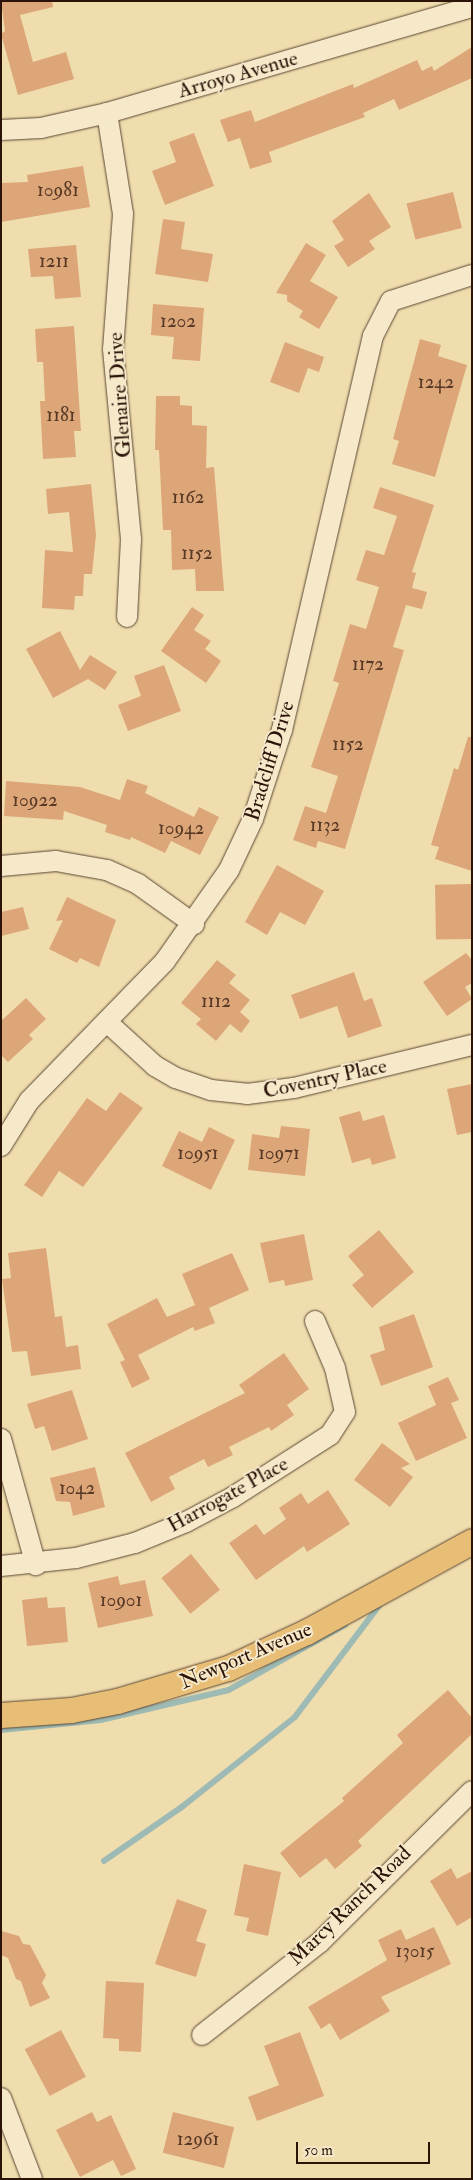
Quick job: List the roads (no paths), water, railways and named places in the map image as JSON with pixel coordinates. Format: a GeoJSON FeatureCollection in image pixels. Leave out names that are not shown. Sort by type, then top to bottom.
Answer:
{"type":"FeatureCollection","features":[{"type":"Feature","properties":{"kind":"main road","name":"Newport Avenue"},"geometry":{"type":"LineString","coordinates":[[1,1715],[71,1710],[117,1701],[228,1668],[306,1632],[472,1541]]}},
{"type":"Feature","properties":{"kind":"street","name":"Arroyo Avenue"},"geometry":{"type":"LineString","coordinates":[[1,130],[41,128],[108,113],[472,8]]}},
{"type":"Feature","properties":{"kind":"street","name":"Glenaire Drive"},"geometry":{"type":"LineString","coordinates":[[108,113],[123,214],[113,349],[131,539],[127,617]]}},
{"type":"Feature","properties":{"kind":"street","name":"Bradcliff Drive"},"geometry":{"type":"LineString","coordinates":[[1,1146],[29,1101],[108,1022],[194,924],[229,870],[264,790],[282,730],[373,336],[391,301],[472,274]]}},
{"type":"Feature","properties":{"kind":"street"},"geometry":{"type":"LineString","coordinates":[[1,866],[56,861],[107,870],[138,884],[194,924]]}},
{"type":"Feature","properties":{"kind":"street","name":"Coventry Place"},"geometry":{"type":"LineString","coordinates":[[108,1022],[155,1066],[176,1078],[211,1090],[247,1094],[294,1088],[472,1045]]}},
{"type":"Feature","properties":{"kind":"street","name":"Harrogate Place"},"geometry":{"type":"LineString","coordinates":[[1,1566],[36,1564],[135,1543],[186,1522],[330,1435],[345,1412],[334,1368],[315,1321]]}},
{"type":"Feature","properties":{"kind":"street"},"geometry":{"type":"LineString","coordinates":[[1,1439],[36,1564]]}},
{"type":"Feature","properties":{"kind":"street","name":"Marcy Ranch Road"},"geometry":{"type":"LineString","coordinates":[[202,2035],[320,1942],[472,1792]]}},
{"type":"Feature","properties":{"kind":"street"},"geometry":{"type":"LineString","coordinates":[[1,2098],[32,2179]]}},
{"type":"Feature","properties":{"kind":"waterway"},"geometry":{"type":"LineString","coordinates":[[104,1861],[182,1807],[295,1717],[379,1606]]}},
{"type":"Feature","properties":{"kind":"waterway"},"geometry":{"type":"LineString","coordinates":[[1,1730],[101,1720],[229,1690],[345,1625]]}}]}
